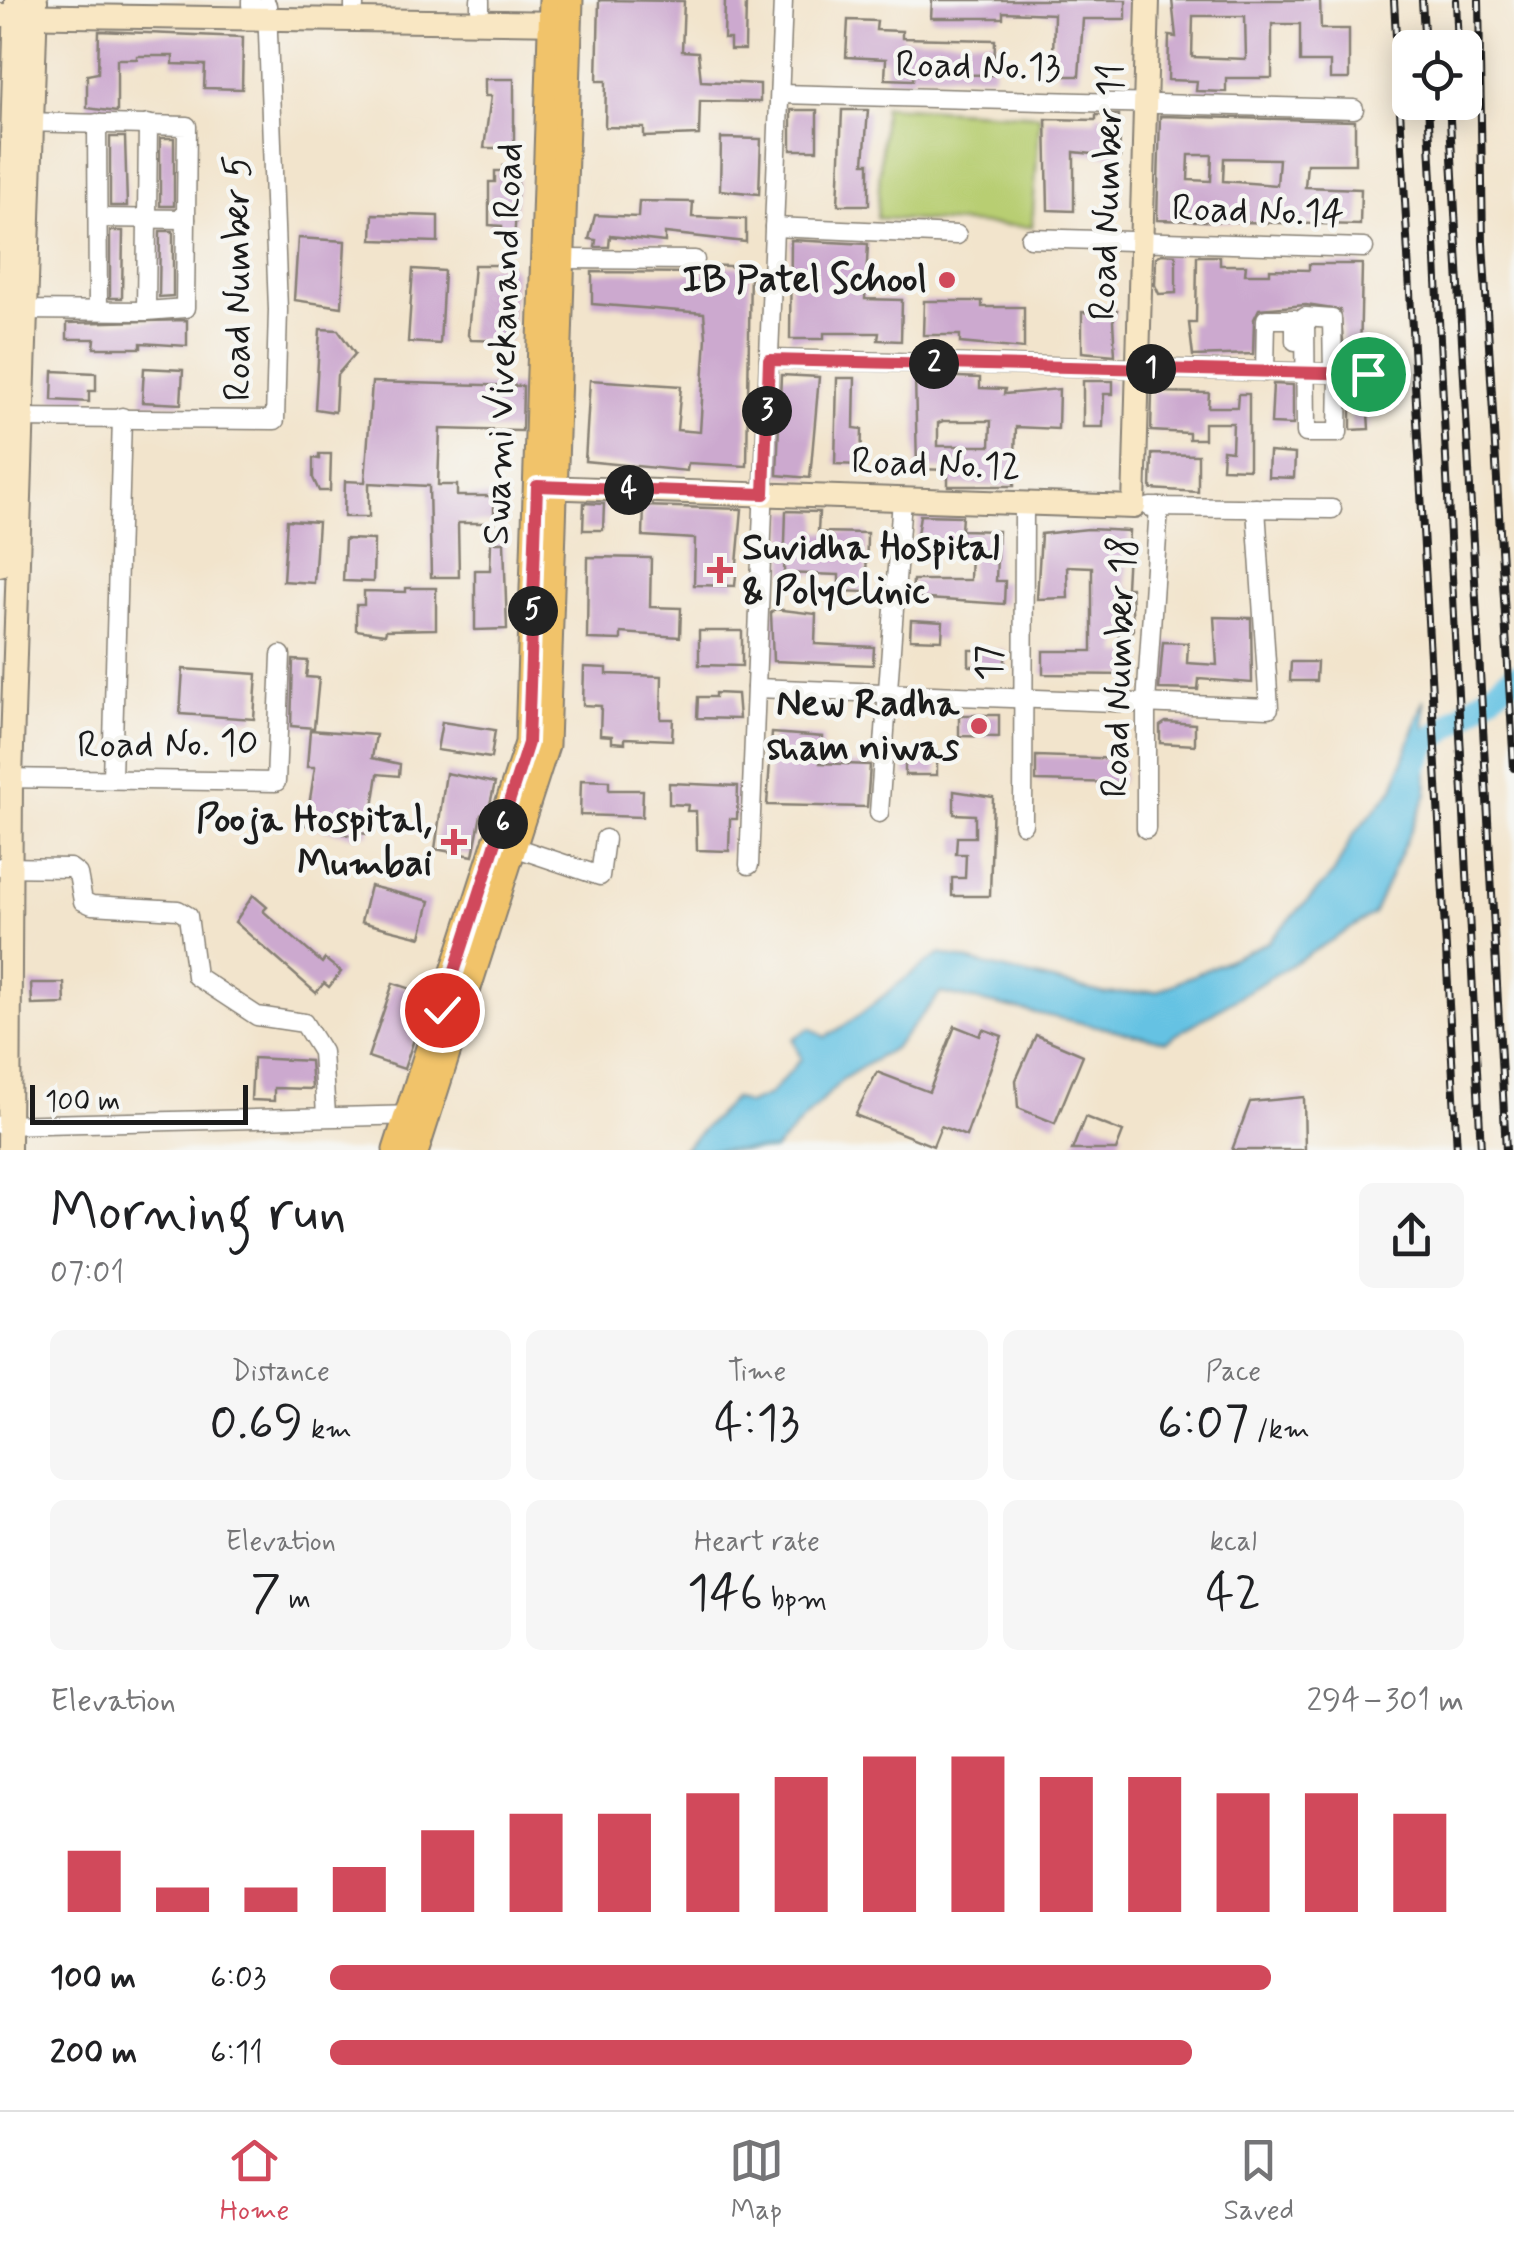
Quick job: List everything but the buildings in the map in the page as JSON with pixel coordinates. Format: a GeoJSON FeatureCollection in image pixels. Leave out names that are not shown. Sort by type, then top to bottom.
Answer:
{"type":"FeatureCollection","features":[{"type":"Feature","properties":{"kind":"main road","name":"Swami Vivekanand Road"},"geometry":{"type":"LineString","coordinates":[[396,1150],[418,1115],[514,847],[529,732],[563,260],[560,11]]}},
{"type":"Feature","properties":{"kind":"main road","name":"Swami Vivekanand Road"},"geometry":{"type":"LineString","coordinates":[[547,487],[560,11]]}},
{"type":"Feature","properties":{"kind":"main road","name":"Swami Vivekanand Road"},"geometry":{"type":"LineString","coordinates":[[416,1150],[418,1115],[516,810]]}},
{"type":"Feature","properties":{"kind":"street"},"geometry":{"type":"LineString","coordinates":[[748,865],[784,0]]}},
{"type":"Feature","properties":{"kind":"street","name":"Road Number 11"},"geometry":{"type":"LineString","coordinates":[[1134,507],[1148,0]]}},
{"type":"Feature","properties":{"kind":"street"},"geometry":{"type":"LineString","coordinates":[[259,7],[480,4],[560,11]]}},
{"type":"Feature","properties":{"kind":"street"},"geometry":{"type":"LineString","coordinates":[[9,1150],[5,1125],[5,575],[24,58],[20,6],[560,11]]}},
{"type":"Feature","properties":{"kind":"street","name":"Road Number 5"},"geometry":{"type":"LineString","coordinates":[[13,418],[275,420],[278,310],[259,7]]}},
{"type":"Feature","properties":{"kind":"street","name":"Road No.13"},"geometry":{"type":"LineString","coordinates":[[780,94],[1354,109]]}},
{"type":"Feature","properties":{"kind":"street"},"geometry":{"type":"LineString","coordinates":[[16,310],[184,310],[187,126],[22,122]]}},
{"type":"Feature","properties":{"kind":"street"},"geometry":{"type":"LineString","coordinates":[[97,123],[98,310]]}},
{"type":"Feature","properties":{"kind":"street"},"geometry":{"type":"LineString","coordinates":[[146,311],[148,124]]}},
{"type":"Feature","properties":{"kind":"street"},"geometry":{"type":"LineString","coordinates":[[98,218],[186,218]]}},
{"type":"Feature","properties":{"kind":"street"},"geometry":{"type":"LineString","coordinates":[[774,227],[957,235]]}},
{"type":"Feature","properties":{"kind":"street","name":"Road No.14"},"geometry":{"type":"LineString","coordinates":[[1030,238],[1364,248]]}},
{"type":"Feature","properties":{"kind":"street"},"geometry":{"type":"LineString","coordinates":[[563,260],[695,260]]}},
{"type":"Feature","properties":{"kind":"street"},"geometry":{"type":"LineString","coordinates":[[1265,368],[1268,318],[1294,319],[1304,431],[1335,434],[1332,318],[1306,317],[1300,372]]}},
{"type":"Feature","properties":{"kind":"street"},"geometry":{"type":"LineString","coordinates":[[769,360],[1265,368],[1368,374]]}},
{"type":"Feature","properties":{"kind":"street"},"geometry":{"type":"LineString","coordinates":[[112,778],[122,417]]}},
{"type":"Feature","properties":{"kind":"street","name":"Road No.12"},"geometry":{"type":"LineString","coordinates":[[547,487],[1134,507],[1332,509]]}},
{"type":"Feature","properties":{"kind":"street"},"geometry":{"type":"LineString","coordinates":[[879,813],[891,693],[902,499]]}},
{"type":"Feature","properties":{"kind":"street","name":"17"},"geometry":{"type":"LineString","coordinates":[[1023,824],[1024,503]]}},
{"type":"Feature","properties":{"kind":"street","name":"Road Number 18"},"geometry":{"type":"LineString","coordinates":[[1146,830],[1146,703],[1159,507]]}},
{"type":"Feature","properties":{"kind":"street"},"geometry":{"type":"LineString","coordinates":[[756,688],[1268,708],[1256,508]]}},
{"type":"Feature","properties":{"kind":"street","name":"Road No. 10"},"geometry":{"type":"LineString","coordinates":[[6,778],[276,782],[281,655]]}},
{"type":"Feature","properties":{"kind":"street"},"geometry":{"type":"LineString","coordinates":[[514,847],[600,876],[606,839]]}},
{"type":"Feature","properties":{"kind":"street"},"geometry":{"type":"LineString","coordinates":[[5,867],[70,868],[78,874],[83,901],[92,905],[178,910],[188,916],[196,976],[257,1016],[304,1024],[316,1037],[322,1052],[326,1114]]}},
{"type":"Feature","properties":{"kind":"street"},"geometry":{"type":"LineString","coordinates":[[5,1125],[326,1114],[418,1115]]}},
{"type":"Feature","properties":{"kind":"green space"},"geometry":{"type":"Polygon","coordinates":[[[884,106],[1040,115],[1032,227],[877,218],[884,106]]]}},
{"type":"Feature","properties":{"kind":"water"},"geometry":{"type":"Polygon","coordinates":[[[1424,699],[1427,794],[1373,915],[1166,1041],[941,993],[895,1047],[843,1079],[774,1150],[682,1150],[734,1098],[747,1104],[769,1095],[801,1059],[793,1039],[810,1028],[825,1037],[941,954],[1106,994],[1158,991],[1268,942],[1334,873],[1353,835],[1394,788],[1424,699]]]}},
{"type":"Feature","properties":{"kind":"waterway"},"geometry":{"type":"LineString","coordinates":[[1412,774],[1426,744],[1514,676]]}},
{"type":"Feature","properties":{"kind":"railway"},"geometry":{"type":"LineString","coordinates":[[1394,0],[1457,1150]]}},
{"type":"Feature","properties":{"kind":"railway"},"geometry":{"type":"LineString","coordinates":[[1422,0],[1424,30]]}},
{"type":"Feature","properties":{"kind":"railway"},"geometry":{"type":"LineString","coordinates":[[1456,0],[1457,30]]}},
{"type":"Feature","properties":{"kind":"railway"},"geometry":{"type":"LineString","coordinates":[[1479,0],[1483,243],[1514,768]]}},
{"type":"Feature","properties":{"kind":"railway"},"geometry":{"type":"LineString","coordinates":[[1429,120],[1481,1150]]}},
{"type":"Feature","properties":{"kind":"railway"},"geometry":{"type":"LineString","coordinates":[[1450,120],[1506,1150]]}},
{"type":"Feature","properties":{"kind":"place","name":"IB Patel School"},"geometry":{"type":"Point","coordinates":[947,280]}},
{"type":"Feature","properties":{"kind":"place","name":"Suvidha Hospital & PolyClinic"},"geometry":{"type":"Point","coordinates":[720,570]}},
{"type":"Feature","properties":{"kind":"place","name":"New Radha sham niwas"},"geometry":{"type":"Point","coordinates":[979,726]}},
{"type":"Feature","properties":{"kind":"place","name":"Pooja Hospital, Mumbai"},"geometry":{"type":"Point","coordinates":[454,842]}},
{"type":"Feature","properties":{"kind":"route"},"geometry":{"type":"LineString","coordinates":[[442,1010],[528,743],[537,486],[764,494],[769,360],[1368,374]]}}]}
